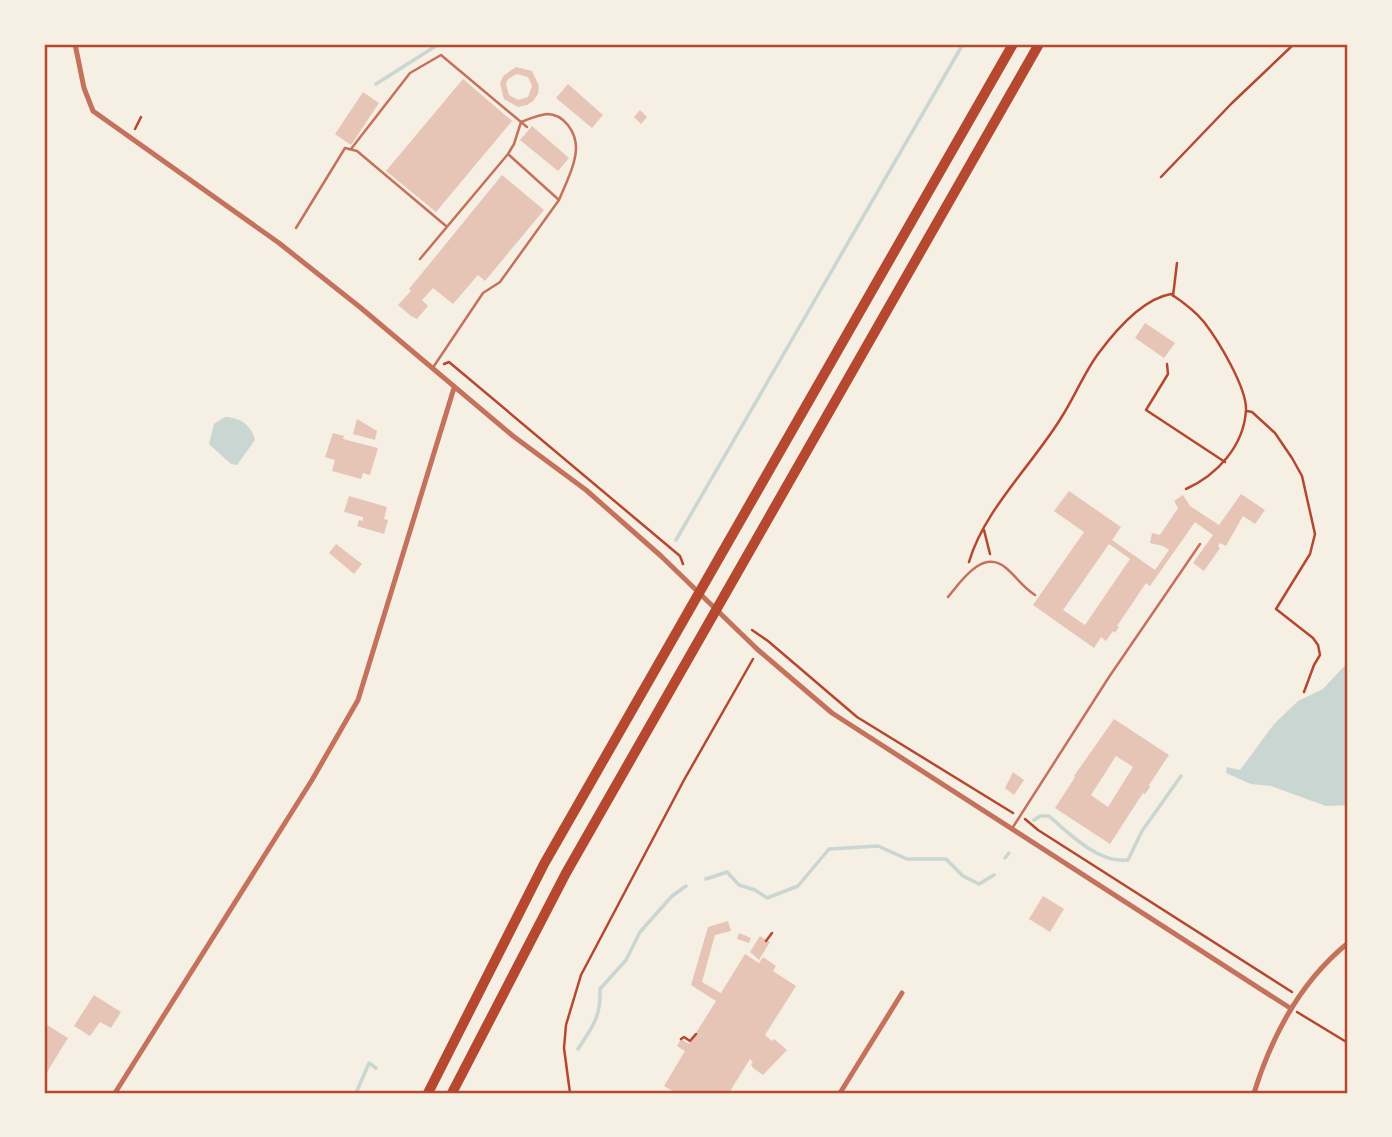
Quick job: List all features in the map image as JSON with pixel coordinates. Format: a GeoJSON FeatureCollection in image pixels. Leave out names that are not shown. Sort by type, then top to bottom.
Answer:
{"type":"FeatureCollection","features":[{"type":"Feature","properties":{"kind":"highway"},"geometry":{"type":"LineString","coordinates":[[428,1093],[544,864],[1013,44]]}},
{"type":"Feature","properties":{"kind":"highway"},"geometry":{"type":"LineString","coordinates":[[452,1093],[566,873],[1039,44]]}},
{"type":"Feature","properties":{"kind":"street"},"geometry":{"type":"LineString","coordinates":[[75,44],[93,111],[279,243],[362,308],[513,436],[586,489],[661,556],[757,649],[832,713],[1290,1008]]}},
{"type":"Feature","properties":{"kind":"street"},"geometry":{"type":"LineString","coordinates":[[115,1093],[318,770],[358,700],[454,388]]}},
{"type":"Feature","properties":{"kind":"street"},"geometry":{"type":"LineString","coordinates":[[1254,1093],[1290,1008],[1326,961],[1348,943]]}},
{"type":"Feature","properties":{"kind":"street"},"geometry":{"type":"LineString","coordinates":[[840,1093],[902,993]]}},
{"type":"Feature","properties":{"kind":"lane"},"geometry":{"type":"LineString","coordinates":[[351,149],[410,73],[441,55],[527,127]]}},
{"type":"Feature","properties":{"kind":"lane"},"geometry":{"type":"LineString","coordinates":[[432,369],[483,293],[500,282],[559,200],[576,149],[574,134],[568,124],[549,114],[520,122]]}},
{"type":"Feature","properties":{"kind":"lane"},"geometry":{"type":"LineString","coordinates":[[420,259],[508,154],[514,144],[520,122]]}},
{"type":"Feature","properties":{"kind":"lane"},"geometry":{"type":"LineString","coordinates":[[296,228],[340,152],[345,148],[357,151],[446,226]]}},
{"type":"Feature","properties":{"kind":"lane"},"geometry":{"type":"LineString","coordinates":[[508,154],[559,200]]}},
{"type":"Feature","properties":{"kind":"lane"},"geometry":{"type":"LineString","coordinates":[[1012,828],[1109,677],[1200,544]]}},
{"type":"Feature","properties":{"kind":"lane"},"geometry":{"type":"LineString","coordinates":[[948,597],[975,566],[987,562],[1005,567],[1024,588],[1035,595]]}},
{"type":"Feature","properties":{"kind":"path"},"geometry":{"type":"LineString","coordinates":[[1161,177],[1232,103],[1294,44]]}},
{"type":"Feature","properties":{"kind":"path"},"geometry":{"type":"LineString","coordinates":[[130,138],[141,117]]}},
{"type":"Feature","properties":{"kind":"path"},"geometry":{"type":"LineString","coordinates":[[1173,296],[1177,263]]}},
{"type":"Feature","properties":{"kind":"path"},"geometry":{"type":"LineString","coordinates":[[966,575],[984,530],[1061,418],[1098,354],[1131,318],[1159,296],[1171,294],[1188,306],[1213,334],[1241,387],[1246,411],[1238,438],[1225,462],[1209,476],[1186,489]]}},
{"type":"Feature","properties":{"kind":"path"},"geometry":{"type":"LineString","coordinates":[[432,369],[449,362],[460,370]]}},
{"type":"Feature","properties":{"kind":"path"},"geometry":{"type":"LineString","coordinates":[[1167,364],[1168,374],[1146,410],[1225,462]]}},
{"type":"Feature","properties":{"kind":"path"},"geometry":{"type":"LineString","coordinates":[[1246,411],[1252,412],[1275,433],[1292,458],[1302,476],[1315,534],[1310,554],[1276,609],[1318,645],[1321,655],[1314,664],[1304,692]]}},
{"type":"Feature","properties":{"kind":"path"},"geometry":{"type":"LineString","coordinates":[[984,530],[992,562]]}},
{"type":"Feature","properties":{"kind":"path"},"geometry":{"type":"LineString","coordinates":[[768,641],[857,717],[1019,816],[1299,997],[1304,1016],[1348,1043]]}},
{"type":"Feature","properties":{"kind":"path"},"geometry":{"type":"LineString","coordinates":[[569,1093],[564,1048],[565,1025],[581,975],[684,780],[750,669],[757,649]]}},
{"type":"Feature","properties":{"kind":"path"},"geometry":{"type":"LineString","coordinates":[[766,941],[772,933]]}},
{"type":"Feature","properties":{"kind":"path"},"geometry":{"type":"LineString","coordinates":[[681,1040],[684,1037],[690,1041],[696,1034]]}},
{"type":"Feature","properties":{"kind":"shaded area"},"geometry":{"type":"Polygon","coordinates":[[[225,417],[244,423],[255,440],[237,465],[231,464],[209,444],[214,424],[225,417]]]}},
{"type":"Feature","properties":{"kind":"shaded area"},"geometry":{"type":"Polygon","coordinates":[[[1348,662],[1348,805],[1326,806],[1271,786],[1251,784],[1226,773],[1227,767],[1240,770],[1274,724],[1298,701],[1323,689],[1348,662]]]}},
{"type":"Feature","properties":{"kind":"building"},"geometry":{"type":"Polygon","coordinates":[[[516,67],[532,71],[539,86],[538,94],[527,105],[518,107],[504,99],[500,84],[503,76],[516,67]],[[517,74],[508,79],[506,84],[509,95],[518,100],[528,97],[532,86],[528,77],[517,74]]]}},
{"type":"Feature","properties":{"kind":"building"},"geometry":{"type":"Polygon","coordinates":[[[463,79],[512,121],[436,212],[386,171],[463,79]]]}},
{"type":"Feature","properties":{"kind":"building"},"geometry":{"type":"Polygon","coordinates":[[[568,84],[603,115],[592,128],[556,98],[568,84]]]}},
{"type":"Feature","properties":{"kind":"building"},"geometry":{"type":"Polygon","coordinates":[[[363,92],[379,103],[351,145],[335,134],[363,92]]]}},
{"type":"Feature","properties":{"kind":"building"},"geometry":{"type":"Polygon","coordinates":[[[640,110],[647,117],[641,124],[634,117],[640,110]]]}},
{"type":"Feature","properties":{"kind":"building"},"geometry":{"type":"Polygon","coordinates":[[[532,126],[569,158],[558,171],[520,140],[532,126]]]}},
{"type":"Feature","properties":{"kind":"building"},"geometry":{"type":"Polygon","coordinates":[[[502,175],[544,210],[485,281],[478,275],[453,304],[433,288],[422,300],[428,306],[417,319],[411,316],[398,305],[502,175]]]}},
{"type":"Feature","properties":{"kind":"building"},"geometry":{"type":"Polygon","coordinates":[[[1145,323],[1175,343],[1164,358],[1135,338],[1145,323]]]}},
{"type":"Feature","properties":{"kind":"building"},"geometry":{"type":"Polygon","coordinates":[[[357,419],[377,431],[375,440],[353,434],[357,419]]]}},
{"type":"Feature","properties":{"kind":"building"},"geometry":{"type":"Polygon","coordinates":[[[333,433],[344,436],[343,439],[378,448],[370,475],[363,473],[361,479],[332,471],[335,460],[325,457],[333,433]]]}},
{"type":"Feature","properties":{"kind":"building"},"geometry":{"type":"Polygon","coordinates":[[[1069,491],[1121,527],[1112,540],[1155,570],[1169,550],[1150,543],[1152,533],[1160,535],[1178,508],[1174,501],[1183,495],[1190,506],[1219,525],[1241,494],[1265,510],[1255,524],[1243,516],[1226,546],[1220,543],[1220,548],[1204,571],[1193,563],[1213,535],[1195,522],[1150,586],[1146,583],[1115,633],[1113,631],[1106,641],[1101,637],[1094,648],[1033,605],[1084,532],[1054,511],[1069,491]],[[1109,544],[1063,610],[1085,625],[1130,559],[1109,544]]]}},
{"type":"Feature","properties":{"kind":"building"},"geometry":{"type":"Polygon","coordinates":[[[349,496],[387,507],[384,519],[388,520],[384,534],[357,526],[359,520],[363,521],[363,517],[344,512],[349,496]]]}},
{"type":"Feature","properties":{"kind":"building"},"geometry":{"type":"Polygon","coordinates":[[[336,544],[362,564],[354,574],[329,553],[336,544]]]}},
{"type":"Feature","properties":{"kind":"building"},"geometry":{"type":"Polygon","coordinates":[[[1114,719],[1169,755],[1110,844],[1055,808],[1114,719]],[[1116,756],[1091,795],[1108,807],[1133,767],[1116,756]]]}},
{"type":"Feature","properties":{"kind":"building"},"geometry":{"type":"Polygon","coordinates":[[[1013,772],[1024,780],[1014,795],[1005,788],[1013,772]]]}},
{"type":"Feature","properties":{"kind":"building"},"geometry":{"type":"Polygon","coordinates":[[[1043,896],[1064,909],[1050,932],[1029,919],[1043,896]]]}},
{"type":"Feature","properties":{"kind":"building"},"geometry":{"type":"Polygon","coordinates":[[[728,921],[731,931],[715,935],[702,982],[721,993],[745,954],[759,963],[763,957],[776,966],[773,971],[796,986],[765,1035],[787,1050],[763,1075],[753,1068],[750,1059],[729,1093],[676,1093],[664,1086],[685,1051],[677,1046],[681,1039],[689,1044],[716,1001],[691,985],[708,927],[728,921]]]}},
{"type":"Feature","properties":{"kind":"building"},"geometry":{"type":"Polygon","coordinates":[[[739,933],[751,938],[749,943],[737,939],[739,933]]]}},
{"type":"Feature","properties":{"kind":"building"},"geometry":{"type":"Polygon","coordinates":[[[760,936],[770,942],[759,960],[750,952],[760,936]]]}},
{"type":"Feature","properties":{"kind":"building"},"geometry":{"type":"Polygon","coordinates":[[[94,995],[121,1012],[111,1028],[100,1022],[90,1036],[74,1026],[94,995]]]}},
{"type":"Feature","properties":{"kind":"building"},"geometry":{"type":"Polygon","coordinates":[[[44,1023],[68,1038],[44,1077],[44,1023]]]}},
{"type":"Feature","properties":{"kind":"waterway"},"geometry":{"type":"LineString","coordinates":[[376,84],[439,44]]}},
{"type":"Feature","properties":{"kind":"waterway"},"geometry":{"type":"LineString","coordinates":[[676,540],[963,44]]}},
{"type":"Feature","properties":{"kind":"waterway"},"geometry":{"type":"LineString","coordinates":[[1034,820],[1040,816],[1049,816],[1096,853],[1117,860],[1128,860],[1142,831],[1181,776]]}},
{"type":"Feature","properties":{"kind":"waterway"},"geometry":{"type":"LineString","coordinates":[[706,879],[727,872],[739,885],[755,890],[767,898],[798,886],[829,849],[878,846],[907,859],[946,859],[963,876],[979,884],[994,875]]}},
{"type":"Feature","properties":{"kind":"waterway"},"geometry":{"type":"LineString","coordinates":[[1005,858],[1009,853]]}},
{"type":"Feature","properties":{"kind":"waterway"},"geometry":{"type":"LineString","coordinates":[[578,1049],[595,1021],[600,989],[626,960],[640,932],[672,896],[686,886]]}},
{"type":"Feature","properties":{"kind":"waterway"},"geometry":{"type":"LineString","coordinates":[[356,1093],[369,1063],[376,1068]]}}]}
